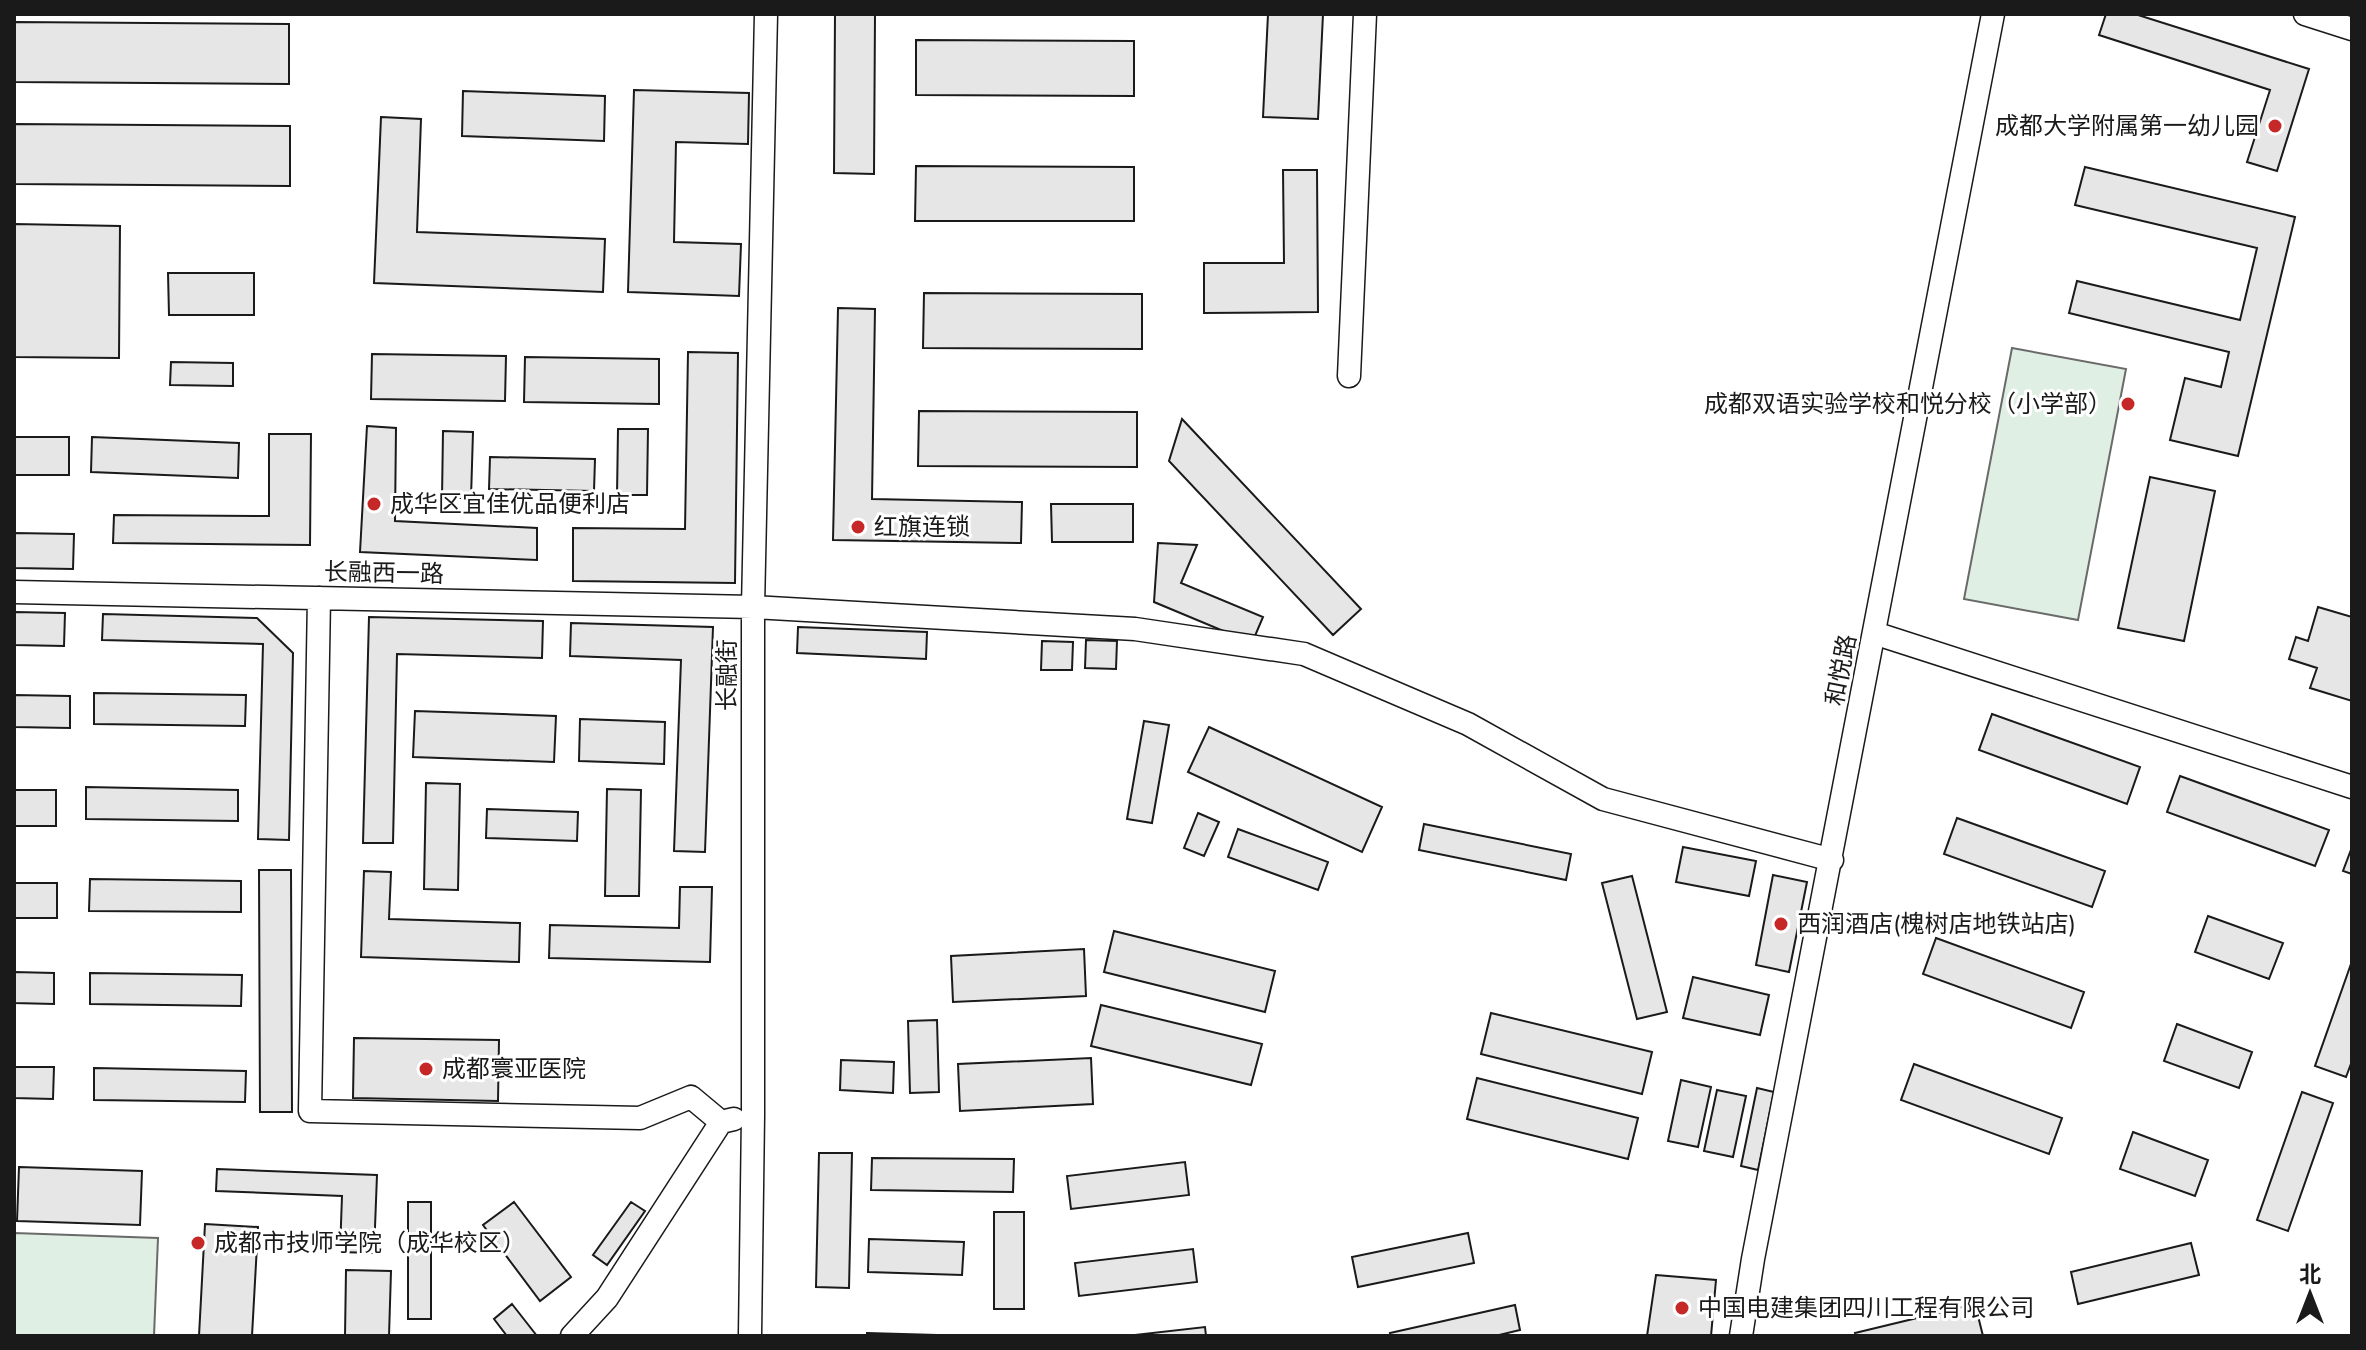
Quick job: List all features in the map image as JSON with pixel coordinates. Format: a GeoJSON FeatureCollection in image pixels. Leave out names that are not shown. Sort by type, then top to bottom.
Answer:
{"type":"FeatureCollection","features":[{"type":"Feature","properties":{"kind":"street","name":"长融街"},"geometry":{"type":"LineString","coordinates":[[750,1336],[753,607],[766,14]]}},
{"type":"Feature","properties":{"kind":"street"},"geometry":{"type":"LineString","coordinates":[[1349,376],[1365,14]]}},
{"type":"Feature","properties":{"kind":"street","name":"和悦路"},"geometry":{"type":"LineString","coordinates":[[1741,1336],[1753,1259],[1993,14]]}},
{"type":"Feature","properties":{"kind":"street"},"geometry":{"type":"LineString","coordinates":[[2305,14],[2352,29]]}},
{"type":"Feature","properties":{"kind":"street","name":"长融西一路"},"geometry":{"type":"LineString","coordinates":[[14,592],[753,607],[1135,629],[1304,654],[1468,724],[1603,799],[1832,860]]}},
{"type":"Feature","properties":{"kind":"street"},"geometry":{"type":"LineString","coordinates":[[319,598],[310,1111],[640,1118],[691,1097],[721,1122]]}},
{"type":"Feature","properties":{"kind":"street"},"geometry":{"type":"LineString","coordinates":[[1874,633],[2352,787]]}},
{"type":"Feature","properties":{"kind":"street"},"geometry":{"type":"LineString","coordinates":[[572,1336],[607,1298],[721,1122],[753,1115]]}},
{"type":"Feature","properties":{"kind":"green space"},"geometry":{"type":"Polygon","coordinates":[[[2012,348],[2126,369],[2078,620],[1964,599],[2012,348]]]}},
{"type":"Feature","properties":{"kind":"green space"},"geometry":{"type":"Polygon","coordinates":[[[14,1233],[158,1238],[154,1336],[14,1336],[14,1233]]]}},
{"type":"Feature","properties":{"kind":"building"},"geometry":{"type":"Polygon","coordinates":[[[835,14],[875,14],[874,174],[834,173],[835,14]]]}},
{"type":"Feature","properties":{"kind":"building"},"geometry":{"type":"Polygon","coordinates":[[[1268,14],[1323,14],[1318,119],[1263,117],[1268,14]]]}},
{"type":"Feature","properties":{"kind":"building","name":"成都大学附属第一幼儿园"},"geometry":{"type":"Polygon","coordinates":[[[2106,14],[2135,14],[2309,69],[2277,171],[2247,162],[2270,90],[2099,35],[2106,14]]]}},
{"type":"Feature","properties":{"kind":"building"},"geometry":{"type":"Polygon","coordinates":[[[14,22],[289,24],[289,84],[14,82],[14,22]]]}},
{"type":"Feature","properties":{"kind":"building"},"geometry":{"type":"Polygon","coordinates":[[[916,40],[1134,41],[1134,96],[916,95],[916,40]]]}},
{"type":"Feature","properties":{"kind":"building"},"geometry":{"type":"Polygon","coordinates":[[[634,90],[749,93],[748,144],[676,142],[674,242],[741,244],[739,296],[628,292],[634,90]]]}},
{"type":"Feature","properties":{"kind":"building"},"geometry":{"type":"Polygon","coordinates":[[[463,91],[605,96],[604,141],[462,136],[463,91]]]}},
{"type":"Feature","properties":{"kind":"building"},"geometry":{"type":"Polygon","coordinates":[[[381,117],[421,119],[417,232],[605,239],[603,292],[374,283],[381,117]]]}},
{"type":"Feature","properties":{"kind":"building"},"geometry":{"type":"Polygon","coordinates":[[[14,124],[290,126],[290,186],[14,184],[14,124]]]}},
{"type":"Feature","properties":{"kind":"building"},"geometry":{"type":"Polygon","coordinates":[[[916,166],[1134,167],[1134,221],[915,221],[916,166]]]}},
{"type":"Feature","properties":{"kind":"building"},"geometry":{"type":"Polygon","coordinates":[[[2085,167],[2295,217],[2238,456],[2170,440],[2185,378],[2221,387],[2229,352],[2069,313],[2077,281],[2240,320],[2257,248],[2075,205],[2085,167]]]}},
{"type":"Feature","properties":{"kind":"building"},"geometry":{"type":"Polygon","coordinates":[[[1283,170],[1317,170],[1318,312],[1204,313],[1204,263],[1284,263],[1283,170]]]}},
{"type":"Feature","properties":{"kind":"building"},"geometry":{"type":"Polygon","coordinates":[[[14,224],[120,226],[119,358],[14,357],[14,224]]]}},
{"type":"Feature","properties":{"kind":"building"},"geometry":{"type":"Polygon","coordinates":[[[168,273],[254,273],[254,315],[169,315],[168,273]]]}},
{"type":"Feature","properties":{"kind":"building"},"geometry":{"type":"Polygon","coordinates":[[[924,293],[1142,294],[1142,349],[923,348],[924,293]]]}},
{"type":"Feature","properties":{"kind":"building"},"geometry":{"type":"Polygon","coordinates":[[[838,308],[875,309],[872,499],[1022,502],[1021,543],[833,540],[838,308]]]}},
{"type":"Feature","properties":{"kind":"building"},"geometry":{"type":"Polygon","coordinates":[[[688,352],[738,353],[735,583],[573,581],[573,528],[685,529],[688,352]]]}},
{"type":"Feature","properties":{"kind":"building"},"geometry":{"type":"Polygon","coordinates":[[[372,354],[506,356],[505,401],[371,399],[372,354]]]}},
{"type":"Feature","properties":{"kind":"building"},"geometry":{"type":"Polygon","coordinates":[[[525,357],[659,359],[659,404],[524,402],[525,357]]]}},
{"type":"Feature","properties":{"kind":"building"},"geometry":{"type":"Polygon","coordinates":[[[171,362],[233,363],[233,386],[170,385],[171,362]]]}},
{"type":"Feature","properties":{"kind":"building"},"geometry":{"type":"Polygon","coordinates":[[[919,411],[1137,412],[1137,467],[918,466],[919,411]]]}},
{"type":"Feature","properties":{"kind":"building"},"geometry":{"type":"Polygon","coordinates":[[[1182,419],[1361,609],[1333,635],[1169,461],[1182,419]]]}},
{"type":"Feature","properties":{"kind":"building"},"geometry":{"type":"Polygon","coordinates":[[[367,426],[396,428],[395,521],[537,528],[537,560],[360,552],[367,426]]]}},
{"type":"Feature","properties":{"kind":"building"},"geometry":{"type":"Polygon","coordinates":[[[618,429],[648,429],[647,495],[617,495],[618,429]]]}},
{"type":"Feature","properties":{"kind":"building"},"geometry":{"type":"Polygon","coordinates":[[[443,431],[473,432],[471,498],[442,498],[443,431]]]}},
{"type":"Feature","properties":{"kind":"building"},"geometry":{"type":"Polygon","coordinates":[[[269,434],[311,434],[310,545],[113,543],[114,515],[269,516],[269,434]]]}},
{"type":"Feature","properties":{"kind":"building"},"geometry":{"type":"Polygon","coordinates":[[[14,437],[69,437],[69,475],[14,475],[14,437]]]}},
{"type":"Feature","properties":{"kind":"building"},"geometry":{"type":"Polygon","coordinates":[[[92,437],[239,443],[238,478],[91,472],[92,437]]]}},
{"type":"Feature","properties":{"kind":"building"},"geometry":{"type":"Polygon","coordinates":[[[490,457],[595,459],[594,491],[489,489],[490,457]]]}},
{"type":"Feature","properties":{"kind":"building"},"geometry":{"type":"Polygon","coordinates":[[[2150,477],[2215,491],[2184,641],[2118,628],[2150,477]]]}},
{"type":"Feature","properties":{"kind":"building"},"geometry":{"type":"Polygon","coordinates":[[[1051,504],[1133,504],[1133,542],[1052,542],[1051,504]]]}},
{"type":"Feature","properties":{"kind":"building"},"geometry":{"type":"Polygon","coordinates":[[[14,533],[74,534],[73,569],[14,568],[14,533]]]}},
{"type":"Feature","properties":{"kind":"building"},"geometry":{"type":"Polygon","coordinates":[[[1158,543],[1197,545],[1181,583],[1263,617],[1252,643],[1154,602],[1158,543]]]}},
{"type":"Feature","properties":{"kind":"building"},"geometry":{"type":"Polygon","coordinates":[[[2318,607],[2352,617],[2352,701],[2310,688],[2317,668],[2289,659],[2296,637],[2308,641],[2318,607]]]}},
{"type":"Feature","properties":{"kind":"building"},"geometry":{"type":"Polygon","coordinates":[[[14,612],[65,613],[64,646],[14,645],[14,612]]]}},
{"type":"Feature","properties":{"kind":"building"},"geometry":{"type":"Polygon","coordinates":[[[103,614],[257,618],[293,653],[289,840],[258,839],[263,644],[102,640],[103,614]]]}},
{"type":"Feature","properties":{"kind":"building"},"geometry":{"type":"Polygon","coordinates":[[[369,617],[543,621],[542,658],[397,654],[393,843],[363,843],[369,617]]]}},
{"type":"Feature","properties":{"kind":"building"},"geometry":{"type":"Polygon","coordinates":[[[571,623],[713,627],[705,852],[674,851],[681,660],[570,656],[571,623]]]}},
{"type":"Feature","properties":{"kind":"building"},"geometry":{"type":"Polygon","coordinates":[[[798,627],[927,632],[926,659],[797,653],[798,627]]]}},
{"type":"Feature","properties":{"kind":"building"},"geometry":{"type":"Polygon","coordinates":[[[1086,640],[1117,641],[1116,669],[1085,668],[1086,640]]]}},
{"type":"Feature","properties":{"kind":"building"},"geometry":{"type":"Polygon","coordinates":[[[1042,641],[1073,642],[1072,670],[1041,670],[1042,641]]]}},
{"type":"Feature","properties":{"kind":"building"},"geometry":{"type":"Polygon","coordinates":[[[94,693],[246,695],[245,726],[94,724],[94,693]]]}},
{"type":"Feature","properties":{"kind":"building"},"geometry":{"type":"Polygon","coordinates":[[[14,695],[70,696],[70,728],[14,727],[14,695]]]}},
{"type":"Feature","properties":{"kind":"building"},"geometry":{"type":"Polygon","coordinates":[[[415,711],[556,716],[554,762],[413,757],[415,711]]]}},
{"type":"Feature","properties":{"kind":"building"},"geometry":{"type":"Polygon","coordinates":[[[1992,714],[2140,767],[2127,804],[1979,750],[1992,714]]]}},
{"type":"Feature","properties":{"kind":"building"},"geometry":{"type":"Polygon","coordinates":[[[580,719],[665,722],[664,764],[579,761],[580,719]]]}},
{"type":"Feature","properties":{"kind":"building"},"geometry":{"type":"Polygon","coordinates":[[[1144,721],[1169,725],[1152,823],[1127,819],[1144,721]]]}},
{"type":"Feature","properties":{"kind":"building"},"geometry":{"type":"Polygon","coordinates":[[[1209,727],[1382,807],[1362,852],[1188,772],[1209,727]]]}},
{"type":"Feature","properties":{"kind":"building"},"geometry":{"type":"Polygon","coordinates":[[[2180,776],[2329,830],[2315,866],[2167,812],[2180,776]]]}},
{"type":"Feature","properties":{"kind":"building"},"geometry":{"type":"Polygon","coordinates":[[[426,783],[460,784],[458,890],[424,889],[426,783]]]}},
{"type":"Feature","properties":{"kind":"building"},"geometry":{"type":"Polygon","coordinates":[[[86,787],[238,790],[238,821],[86,819],[86,787]]]}},
{"type":"Feature","properties":{"kind":"building"},"geometry":{"type":"Polygon","coordinates":[[[607,789],[641,790],[639,896],[605,896],[607,789]]]}},
{"type":"Feature","properties":{"kind":"building"},"geometry":{"type":"Polygon","coordinates":[[[14,790],[56,790],[56,826],[14,826],[14,790]]]}},
{"type":"Feature","properties":{"kind":"building"},"geometry":{"type":"Polygon","coordinates":[[[487,809],[578,812],[577,841],[486,838],[487,809]]]}},
{"type":"Feature","properties":{"kind":"building"},"geometry":{"type":"Polygon","coordinates":[[[1198,813],[1219,822],[1204,856],[1184,848],[1198,813]]]}},
{"type":"Feature","properties":{"kind":"building"},"geometry":{"type":"Polygon","coordinates":[[[1957,818],[2105,871],[2092,907],[1944,854],[1957,818]]]}},
{"type":"Feature","properties":{"kind":"building"},"geometry":{"type":"Polygon","coordinates":[[[1424,824],[1571,854],[1566,880],[1419,850],[1424,824]]]}},
{"type":"Feature","properties":{"kind":"building"},"geometry":{"type":"Polygon","coordinates":[[[1238,829],[1328,862],[1318,890],[1228,857],[1238,829]]]}},
{"type":"Feature","properties":{"kind":"building"},"geometry":{"type":"Polygon","coordinates":[[[1683,847],[1756,861],[1749,896],[1676,882],[1683,847]]]}},
{"type":"Feature","properties":{"kind":"building"},"geometry":{"type":"Polygon","coordinates":[[[2352,847],[2352,874],[2343,871],[2352,847]]]}},
{"type":"Feature","properties":{"kind":"building"},"geometry":{"type":"Polygon","coordinates":[[[259,870],[291,870],[292,1112],[260,1112],[259,870]]]}},
{"type":"Feature","properties":{"kind":"building"},"geometry":{"type":"Polygon","coordinates":[[[364,871],[391,872],[389,919],[520,923],[519,962],[361,957],[364,871]]]}},
{"type":"Feature","properties":{"kind":"building","name":"西润酒店(槐树店地铁站店)"},"geometry":{"type":"Polygon","coordinates":[[[1773,875],[1807,882],[1789,972],[1756,965],[1773,875]]]}},
{"type":"Feature","properties":{"kind":"building"},"geometry":{"type":"Polygon","coordinates":[[[1632,876],[1667,1012],[1637,1019],[1602,883],[1632,876]]]}},
{"type":"Feature","properties":{"kind":"building"},"geometry":{"type":"Polygon","coordinates":[[[90,879],[241,881],[241,912],[89,911],[90,879]]]}},
{"type":"Feature","properties":{"kind":"building"},"geometry":{"type":"Polygon","coordinates":[[[14,883],[57,883],[57,918],[14,918],[14,883]]]}},
{"type":"Feature","properties":{"kind":"building"},"geometry":{"type":"Polygon","coordinates":[[[680,887],[712,887],[710,962],[549,958],[550,925],[679,928],[680,887]]]}},
{"type":"Feature","properties":{"kind":"building"},"geometry":{"type":"Polygon","coordinates":[[[2208,916],[2283,943],[2269,979],[2195,952],[2208,916]]]}},
{"type":"Feature","properties":{"kind":"building"},"geometry":{"type":"Polygon","coordinates":[[[1114,931],[1275,971],[1265,1012],[1104,972],[1114,931]]]}},
{"type":"Feature","properties":{"kind":"building"},"geometry":{"type":"Polygon","coordinates":[[[1936,938],[2084,992],[2071,1028],[1923,974],[1936,938]]]}},
{"type":"Feature","properties":{"kind":"building"},"geometry":{"type":"Polygon","coordinates":[[[1084,949],[1086,996],[953,1002],[951,956],[1084,949]]]}},
{"type":"Feature","properties":{"kind":"building"},"geometry":{"type":"Polygon","coordinates":[[[2352,961],[2352,1061],[2346,1077],[2315,1066],[2352,961]]]}},
{"type":"Feature","properties":{"kind":"building"},"geometry":{"type":"Polygon","coordinates":[[[14,972],[54,973],[54,1004],[14,1003],[14,972]]]}},
{"type":"Feature","properties":{"kind":"building"},"geometry":{"type":"Polygon","coordinates":[[[90,973],[242,975],[241,1006],[90,1004],[90,973]]]}},
{"type":"Feature","properties":{"kind":"building"},"geometry":{"type":"Polygon","coordinates":[[[1693,977],[1769,995],[1760,1035],[1683,1018],[1693,977]]]}},
{"type":"Feature","properties":{"kind":"building"},"geometry":{"type":"Polygon","coordinates":[[[1101,1005],[1262,1044],[1251,1085],[1091,1046],[1101,1005]]]}},
{"type":"Feature","properties":{"kind":"building"},"geometry":{"type":"Polygon","coordinates":[[[1491,1013],[1652,1052],[1642,1094],[1481,1054],[1491,1013]]]}},
{"type":"Feature","properties":{"kind":"building"},"geometry":{"type":"Polygon","coordinates":[[[937,1020],[939,1092],[910,1093],[908,1021],[937,1020]]]}},
{"type":"Feature","properties":{"kind":"building"},"geometry":{"type":"Polygon","coordinates":[[[2177,1024],[2252,1052],[2239,1088],[2164,1061],[2177,1024]]]}},
{"type":"Feature","properties":{"kind":"building","name":"成都寰亚医院"},"geometry":{"type":"Polygon","coordinates":[[[354,1038],[499,1040],[498,1101],[353,1098],[354,1038]]]}},
{"type":"Feature","properties":{"kind":"building"},"geometry":{"type":"Polygon","coordinates":[[[1091,1058],[1093,1104],[960,1111],[958,1064],[1091,1058]]]}},
{"type":"Feature","properties":{"kind":"building"},"geometry":{"type":"Polygon","coordinates":[[[841,1060],[894,1062],[893,1093],[840,1090],[841,1060]]]}},
{"type":"Feature","properties":{"kind":"building"},"geometry":{"type":"Polygon","coordinates":[[[1914,1064],[2062,1118],[2049,1154],[1901,1100],[1914,1064]]]}},
{"type":"Feature","properties":{"kind":"building"},"geometry":{"type":"Polygon","coordinates":[[[14,1067],[54,1067],[53,1099],[14,1098],[14,1067]]]}},
{"type":"Feature","properties":{"kind":"building"},"geometry":{"type":"Polygon","coordinates":[[[94,1068],[246,1071],[245,1102],[94,1100],[94,1068]]]}},
{"type":"Feature","properties":{"kind":"building"},"geometry":{"type":"Polygon","coordinates":[[[1477,1078],[1638,1118],[1628,1159],[1467,1119],[1477,1078]]]}},
{"type":"Feature","properties":{"kind":"building"},"geometry":{"type":"Polygon","coordinates":[[[1681,1080],[1711,1087],[1698,1147],[1668,1141],[1681,1080]]]}},
{"type":"Feature","properties":{"kind":"building"},"geometry":{"type":"Polygon","coordinates":[[[1757,1088],[1774,1092],[1758,1170],[1741,1166],[1757,1088]]]}},
{"type":"Feature","properties":{"kind":"building"},"geometry":{"type":"Polygon","coordinates":[[[1717,1090],[1746,1096],[1733,1157],[1704,1151],[1717,1090]]]}},
{"type":"Feature","properties":{"kind":"building"},"geometry":{"type":"Polygon","coordinates":[[[2302,1092],[2333,1103],[2288,1231],[2257,1220],[2302,1092]]]}},
{"type":"Feature","properties":{"kind":"building"},"geometry":{"type":"Polygon","coordinates":[[[2133,1132],[2208,1160],[2195,1196],[2120,1169],[2133,1132]]]}},
{"type":"Feature","properties":{"kind":"building"},"geometry":{"type":"Polygon","coordinates":[[[819,1153],[852,1153],[849,1288],[816,1287],[819,1153]]]}},
{"type":"Feature","properties":{"kind":"building"},"geometry":{"type":"Polygon","coordinates":[[[872,1158],[1014,1159],[1013,1192],[871,1190],[872,1158]]]}},
{"type":"Feature","properties":{"kind":"building"},"geometry":{"type":"Polygon","coordinates":[[[1185,1162],[1189,1195],[1071,1209],[1067,1176],[1185,1162]]]}},
{"type":"Feature","properties":{"kind":"building"},"geometry":{"type":"Polygon","coordinates":[[[19,1167],[142,1171],[140,1225],[17,1221],[19,1167]]]}},
{"type":"Feature","properties":{"kind":"building"},"geometry":{"type":"Polygon","coordinates":[[[217,1169],[377,1175],[374,1253],[340,1252],[342,1196],[216,1191],[217,1169]]]}},
{"type":"Feature","properties":{"kind":"building"},"geometry":{"type":"Polygon","coordinates":[[[408,1202],[431,1202],[431,1319],[408,1319],[408,1202]]]}},
{"type":"Feature","properties":{"kind":"building"},"geometry":{"type":"Polygon","coordinates":[[[514,1202],[571,1277],[540,1301],[483,1225],[514,1202]]]}},
{"type":"Feature","properties":{"kind":"building"},"geometry":{"type":"Polygon","coordinates":[[[631,1202],[645,1211],[607,1265],[593,1255],[631,1202]]]}},
{"type":"Feature","properties":{"kind":"building"},"geometry":{"type":"Polygon","coordinates":[[[994,1212],[1024,1212],[1024,1309],[994,1309],[994,1212]]]}},
{"type":"Feature","properties":{"kind":"building"},"geometry":{"type":"Polygon","coordinates":[[[205,1224],[258,1227],[252,1336],[199,1336],[205,1224]]]}},
{"type":"Feature","properties":{"kind":"building"},"geometry":{"type":"Polygon","coordinates":[[[1468,1233],[1474,1263],[1358,1287],[1352,1257],[1468,1233]]]}},
{"type":"Feature","properties":{"kind":"building"},"geometry":{"type":"Polygon","coordinates":[[[869,1239],[964,1242],[962,1275],[868,1272],[869,1239]]]}},
{"type":"Feature","properties":{"kind":"building"},"geometry":{"type":"Polygon","coordinates":[[[2191,1243],[2199,1275],[2078,1304],[2071,1272],[2191,1243]]]}},
{"type":"Feature","properties":{"kind":"building"},"geometry":{"type":"Polygon","coordinates":[[[1193,1249],[1197,1282],[1079,1296],[1075,1263],[1193,1249]]]}},
{"type":"Feature","properties":{"kind":"building"},"geometry":{"type":"Polygon","coordinates":[[[346,1270],[391,1271],[389,1336],[345,1336],[346,1270]]]}},
{"type":"Feature","properties":{"kind":"building","name":"中国电建集团四川工程有限公司"},"geometry":{"type":"Polygon","coordinates":[[[1656,1275],[1716,1280],[1711,1336],[1647,1336],[1656,1275]]]}},
{"type":"Feature","properties":{"kind":"building"},"geometry":{"type":"Polygon","coordinates":[[[512,1304],[537,1336],[507,1336],[494,1319],[512,1304]]]}},
{"type":"Feature","properties":{"kind":"building"},"geometry":{"type":"Polygon","coordinates":[[[1975,1304],[1983,1336],[1856,1336],[1855,1333],[1975,1304]]]}},
{"type":"Feature","properties":{"kind":"building"},"geometry":{"type":"Polygon","coordinates":[[[1515,1305],[1520,1330],[1495,1336],[1391,1336],[1390,1333],[1515,1305]]]}},
{"type":"Feature","properties":{"kind":"building"},"geometry":{"type":"Polygon","coordinates":[[[1205,1327],[1206,1336],[1126,1336],[1205,1327]]]}},
{"type":"Feature","properties":{"kind":"building"},"geometry":{"type":"Polygon","coordinates":[[[867,1333],[973,1336],[867,1336],[867,1333]]]}},
{"type":"Feature","properties":{"kind":"place","name":"成都大学附属第一幼儿园"},"geometry":{"type":"Point","coordinates":[2275,126]}},
{"type":"Feature","properties":{"kind":"place","name":"成都双语实验学校和悦分校（小学部）"},"geometry":{"type":"Point","coordinates":[2128,404]}},
{"type":"Feature","properties":{"kind":"place","name":"成华区宜佳优品便利店"},"geometry":{"type":"Point","coordinates":[374,504]}},
{"type":"Feature","properties":{"kind":"place","name":"红旗连锁"},"geometry":{"type":"Point","coordinates":[858,527]}},
{"type":"Feature","properties":{"kind":"place","name":"西润酒店(槐树店地铁站店)"},"geometry":{"type":"Point","coordinates":[1781,924]}},
{"type":"Feature","properties":{"kind":"place","name":"成都寰亚医院"},"geometry":{"type":"Point","coordinates":[426,1069]}},
{"type":"Feature","properties":{"kind":"place","name":"成都市技师学院（成华校区）"},"geometry":{"type":"Point","coordinates":[198,1243]}},
{"type":"Feature","properties":{"kind":"place","name":"中国电建集团四川工程有限公司"},"geometry":{"type":"Point","coordinates":[1682,1308]}}]}
